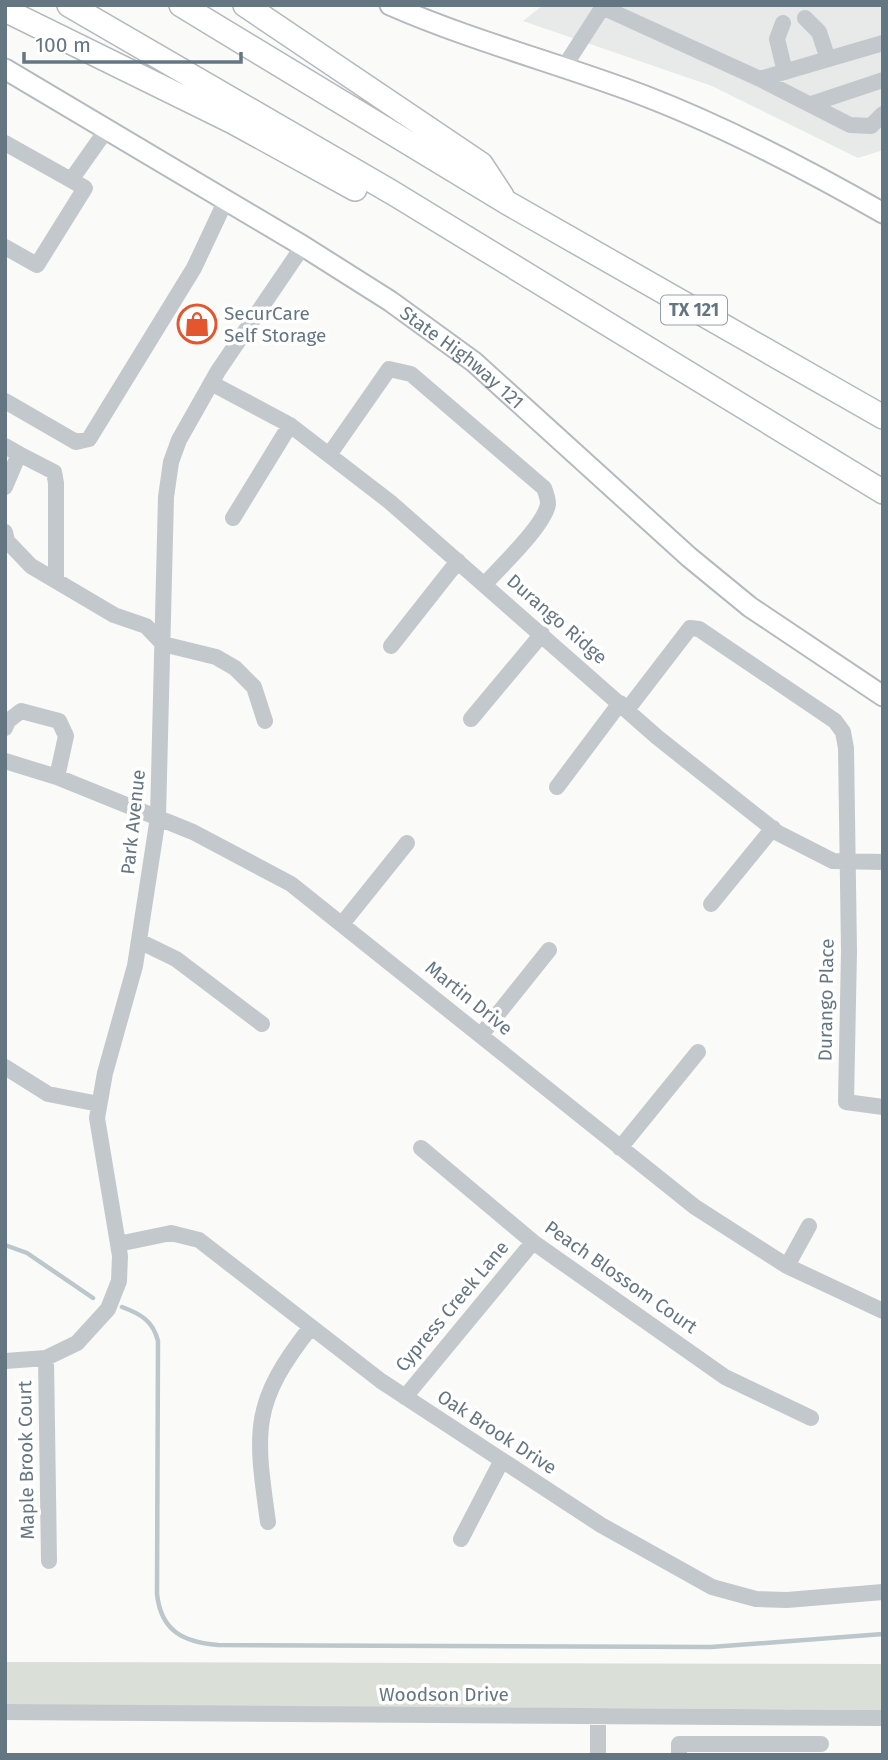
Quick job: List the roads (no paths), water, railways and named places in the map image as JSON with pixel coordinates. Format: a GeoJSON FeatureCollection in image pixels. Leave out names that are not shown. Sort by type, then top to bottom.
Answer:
{"type":"FeatureCollection","features":[{"type":"Feature","properties":{"kind":"highway","name":"TX 121"},"geometry":{"type":"LineString","coordinates":[[69,5],[393,193],[883,492]]}},
{"type":"Feature","properties":{"kind":"highway","name":"TX 121"},"geometry":{"type":"LineString","coordinates":[[181,5],[506,202],[883,417]]}},
{"type":"Feature","properties":{"kind":"highway"},"geometry":{"type":"LineString","coordinates":[[245,5],[481,164],[506,202]]}},
{"type":"Feature","properties":{"kind":"highway"},"geometry":{"type":"LineString","coordinates":[[5,10],[233,122],[357,190],[393,193]]}},
{"type":"Feature","properties":{"kind":"main road"},"geometry":{"type":"LineString","coordinates":[[390,5],[718,126],[802,167],[883,213]]}},
{"type":"Feature","properties":{"kind":"main road","name":"State Highway 121"},"geometry":{"type":"LineString","coordinates":[[5,69],[303,246],[390,301],[474,362],[750,607],[883,696]]}},
{"type":"Feature","properties":{"kind":"street"},"geometry":{"type":"LineString","coordinates":[[564,67],[603,6],[760,79],[850,125],[862,128],[877,123],[883,114]]}},
{"type":"Feature","properties":{"kind":"street"},"geometry":{"type":"LineString","coordinates":[[805,18],[820,32],[828,59]]}},
{"type":"Feature","properties":{"kind":"street"},"geometry":{"type":"LineString","coordinates":[[783,23],[777,39],[785,72]]}},
{"type":"Feature","properties":{"kind":"street"},"geometry":{"type":"LineString","coordinates":[[760,79],[883,44]]}},
{"type":"Feature","properties":{"kind":"street"},"geometry":{"type":"LineString","coordinates":[[811,104],[883,80]]}},
{"type":"Feature","properties":{"kind":"street"},"geometry":{"type":"LineString","coordinates":[[71,180],[107,129]]}},
{"type":"Feature","properties":{"kind":"street"},"geometry":{"type":"LineString","coordinates":[[5,143],[85,188],[37,265],[5,247]]}},
{"type":"Feature","properties":{"kind":"street"},"geometry":{"type":"LineString","coordinates":[[5,401],[76,442],[89,439],[194,268],[226,200]]}},
{"type":"Feature","properties":{"kind":"street","name":"Park Avenue"},"geometry":{"type":"LineString","coordinates":[[5,1361],[46,1358],[77,1343],[108,1309],[119,1281],[118,1244],[98,1133],[99,1104],[139,941],[158,817],[166,497],[171,462],[179,440],[211,383],[303,246]]}},
{"type":"Feature","properties":{"kind":"street"},"geometry":{"type":"LineString","coordinates":[[329,454],[389,369],[411,374],[544,488],[547,496],[548,505],[542,519],[485,584]]}},
{"type":"Feature","properties":{"kind":"street","name":"Durango Ridge"},"geometry":{"type":"LineString","coordinates":[[211,383],[290,425],[390,502],[623,706],[773,828],[833,861],[883,862]]}},
{"type":"Feature","properties":{"kind":"street"},"geometry":{"type":"LineString","coordinates":[[233,517],[290,425]]}},
{"type":"Feature","properties":{"kind":"street"},"geometry":{"type":"LineString","coordinates":[[5,487],[12,450],[54,472],[56,580]]}},
{"type":"Feature","properties":{"kind":"street"},"geometry":{"type":"LineString","coordinates":[[5,532],[7,541],[31,565],[114,615],[146,626],[163,644],[216,657],[242,673],[254,687],[265,721]]}},
{"type":"Feature","properties":{"kind":"street"},"geometry":{"type":"LineString","coordinates":[[391,646],[458,561]]}},
{"type":"Feature","properties":{"kind":"street"},"geometry":{"type":"LineString","coordinates":[[556,788],[690,628],[699,629],[835,721],[843,732],[846,748],[847,861]]}},
{"type":"Feature","properties":{"kind":"street"},"geometry":{"type":"LineString","coordinates":[[471,719],[542,634]]}},
{"type":"Feature","properties":{"kind":"street"},"geometry":{"type":"LineString","coordinates":[[5,728],[8,721],[21,711],[59,721],[66,736],[57,777]]}},
{"type":"Feature","properties":{"kind":"street","name":"Martin Drive"},"geometry":{"type":"LineString","coordinates":[[5,761],[57,777],[158,817],[269,870],[342,924],[695,1207],[787,1266],[883,1311]]}},
{"type":"Feature","properties":{"kind":"street"},"geometry":{"type":"LineString","coordinates":[[711,904],[773,828]]}},
{"type":"Feature","properties":{"kind":"street"},"geometry":{"type":"LineString","coordinates":[[342,924],[407,843]]}},
{"type":"Feature","properties":{"kind":"street","name":"Durango Place"},"geometry":{"type":"LineString","coordinates":[[847,861],[846,1102],[883,1107]]}},
{"type":"Feature","properties":{"kind":"street"},"geometry":{"type":"LineString","coordinates":[[139,941],[176,959],[262,1024]]}},
{"type":"Feature","properties":{"kind":"street"},"geometry":{"type":"LineString","coordinates":[[481,1035],[549,950]]}},
{"type":"Feature","properties":{"kind":"street"},"geometry":{"type":"LineString","coordinates":[[620,1148],[698,1052]]}},
{"type":"Feature","properties":{"kind":"street"},"geometry":{"type":"LineString","coordinates":[[5,1067],[48,1094],[99,1104]]}},
{"type":"Feature","properties":{"kind":"street","name":"Peach Blossom Court"},"geometry":{"type":"LineString","coordinates":[[421,1149],[533,1242],[725,1377],[811,1418]]}},
{"type":"Feature","properties":{"kind":"street"},"geometry":{"type":"LineString","coordinates":[[787,1266],[809,1226]]}},
{"type":"Feature","properties":{"kind":"street","name":"Oak Brook Drive"},"geometry":{"type":"LineString","coordinates":[[118,1244],[171,1233],[199,1240],[405,1397],[601,1525],[712,1587],[736,1595],[766,1600],[883,1592]]}},
{"type":"Feature","properties":{"kind":"street","name":"Cypress Creek Lane"},"geometry":{"type":"LineString","coordinates":[[405,1397],[533,1242]]}},
{"type":"Feature","properties":{"kind":"street"},"geometry":{"type":"LineString","coordinates":[[268,1522],[258,1452],[264,1404],[269,1388],[286,1359],[311,1327]]}},
{"type":"Feature","properties":{"kind":"street","name":"Maple Brook Court"},"geometry":{"type":"LineString","coordinates":[[46,1358],[49,1562]]}},
{"type":"Feature","properties":{"kind":"street"},"geometry":{"type":"LineString","coordinates":[[461,1539],[502,1460]]}},
{"type":"Feature","properties":{"kind":"street","name":"Woodson Drive"},"geometry":{"type":"LineString","coordinates":[[5,1712],[883,1718]]}},
{"type":"Feature","properties":{"kind":"street"},"geometry":{"type":"LineString","coordinates":[[598,1716],[598,1755]]}},
{"type":"Feature","properties":{"kind":"street"},"geometry":{"type":"LineString","coordinates":[[679,1716],[679,1749],[788,1743],[821,1744]]}},
{"type":"Feature","properties":{"kind":"street"},"geometry":{"type":"LineString","coordinates":[[788,1717],[788,1743]]}},
{"type":"Feature","properties":{"kind":"waterway"},"geometry":{"type":"LineString","coordinates":[[5,1245],[27,1253],[93,1298]]}},
{"type":"Feature","properties":{"kind":"waterway"},"geometry":{"type":"LineString","coordinates":[[122,1307],[145,1319],[153,1328],[158,1341],[157,1594],[163,1617],[169,1626],[184,1637],[218,1645],[711,1647],[883,1634]]}},
{"type":"Feature","properties":{"kind":"place","name":"SecurCare Self Storage"},"geometry":{"type":"Point","coordinates":[197,324]}}]}
